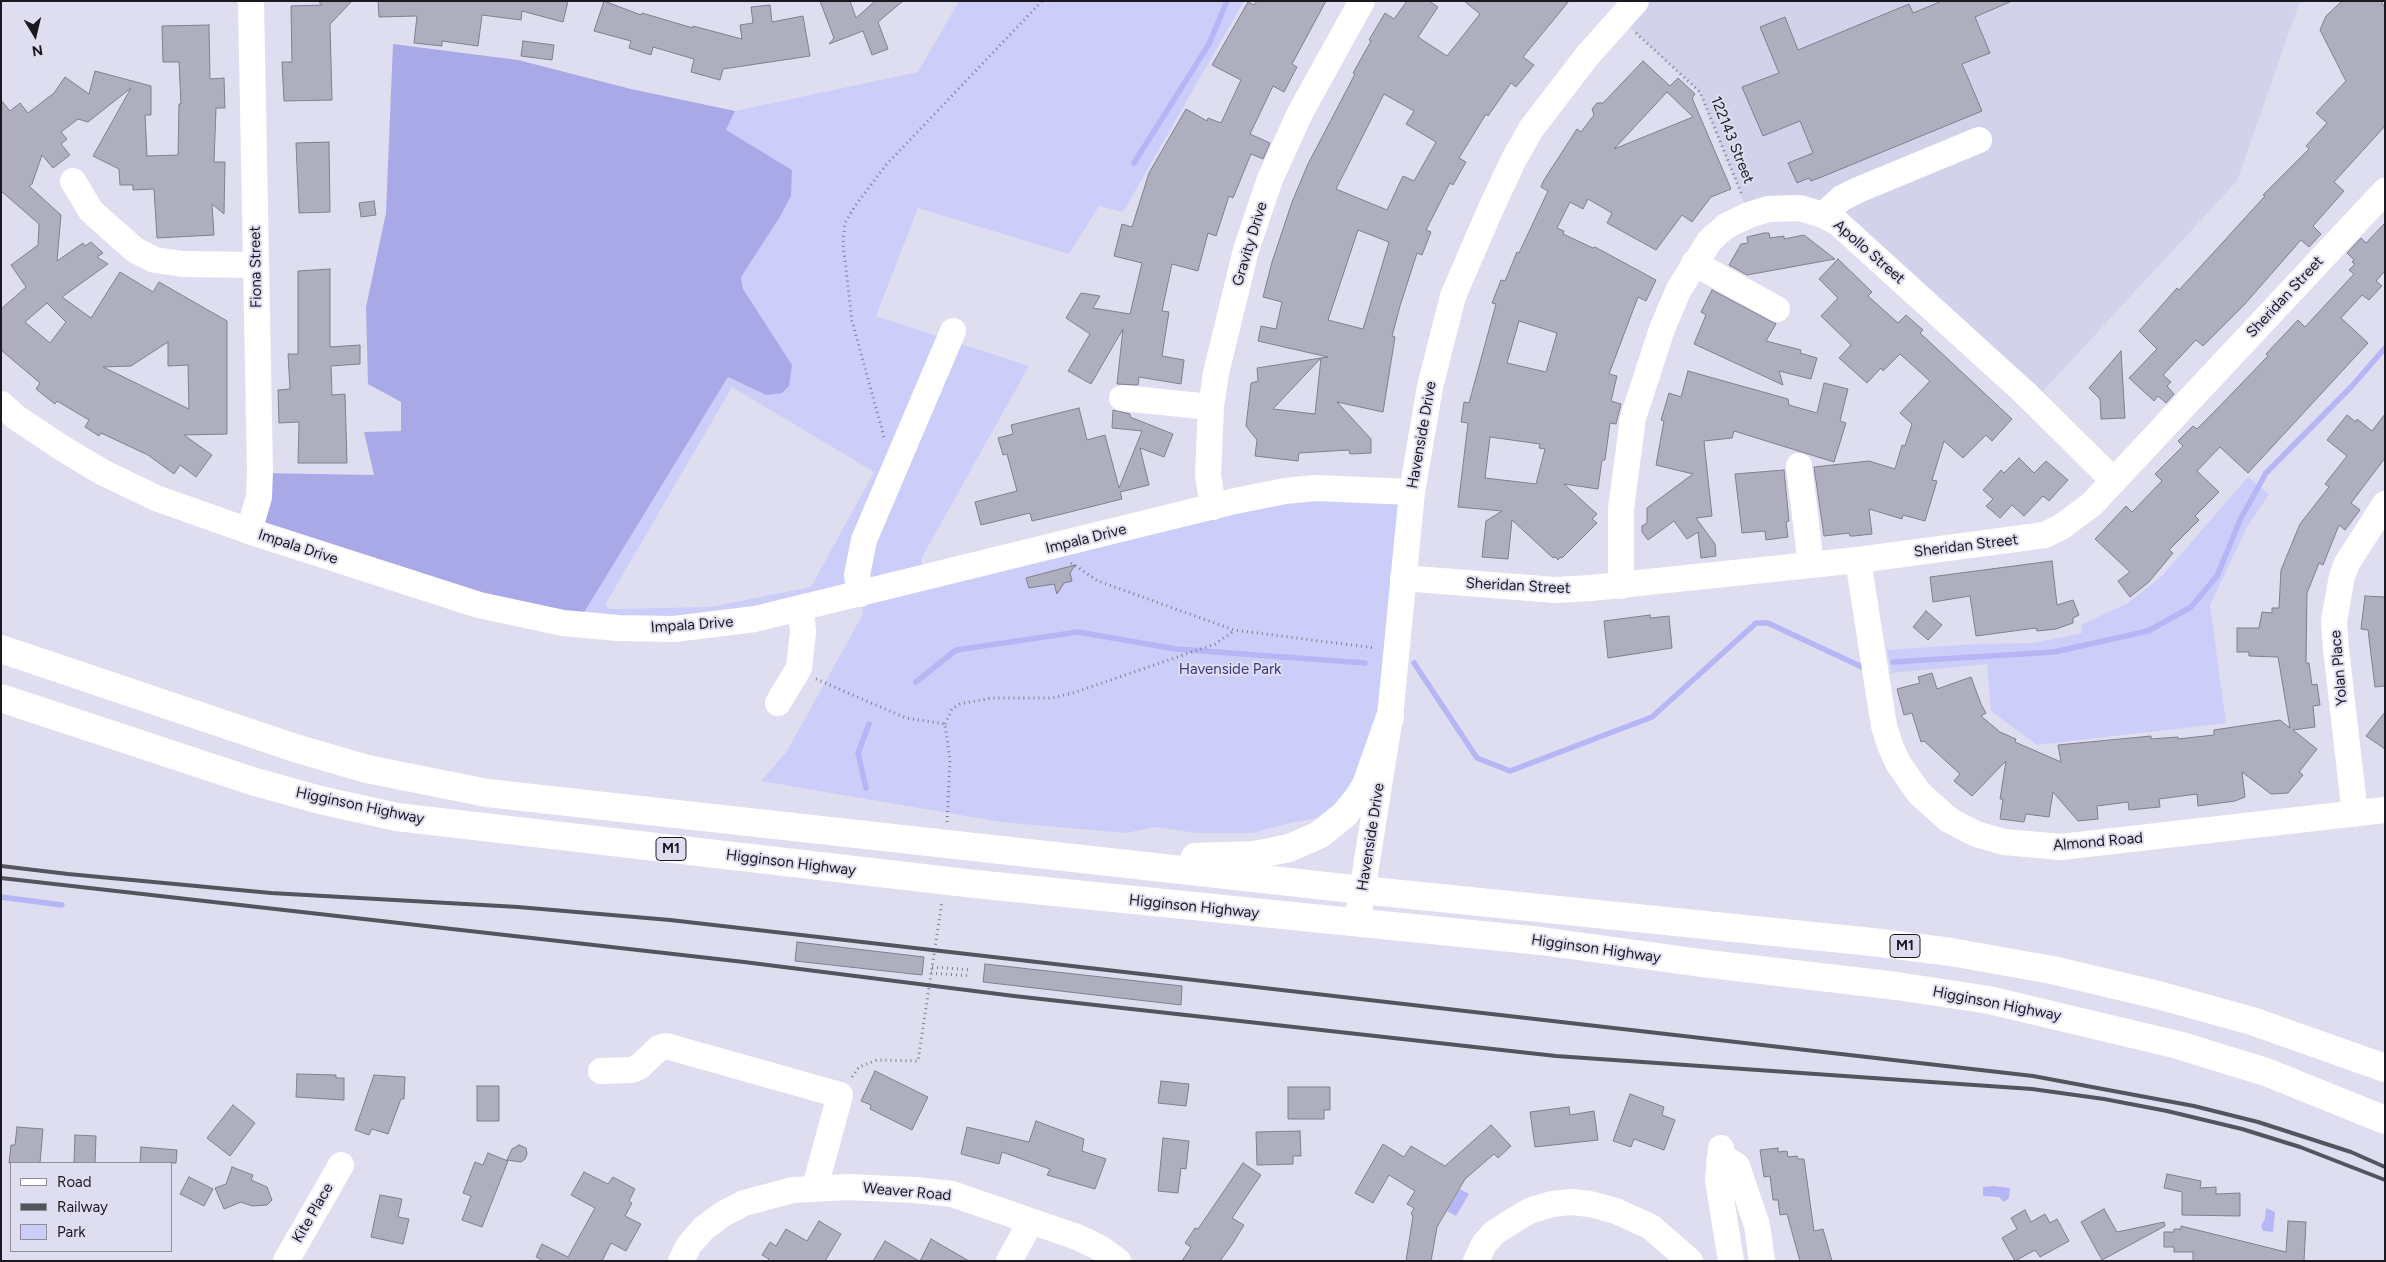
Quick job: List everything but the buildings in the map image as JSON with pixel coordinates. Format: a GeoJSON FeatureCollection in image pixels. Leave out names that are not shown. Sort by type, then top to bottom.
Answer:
{"type":"FeatureCollection","features":[{"type":"Feature","properties":{"kind":"highway","name":"M1"},"geometry":{"type":"LineString","coordinates":[[1,649],[295,748],[367,769],[487,793],[1362,890],[1872,942],[1951,952],[2052,970],[2158,995],[2252,1022],[2385,1068]]}},
{"type":"Feature","properties":{"kind":"highway","name":"Higginson Highway"},"geometry":{"type":"LineString","coordinates":[[1,698],[252,781],[320,800],[397,817],[975,884],[1541,941],[1710,964],[1897,986],[1989,1000],[2178,1045],[2266,1072],[2385,1120]]}},
{"type":"Feature","properties":{"kind":"highway"},"geometry":{"type":"LineString","coordinates":[[1114,861],[1255,855],[1289,848],[1319,835],[1344,815],[1366,785],[1390,717]]}},
{"type":"Feature","properties":{"kind":"street","name":"Fiona Street"},"geometry":{"type":"LineString","coordinates":[[249,531],[260,497],[251,1]]}},
{"type":"Feature","properties":{"kind":"street","name":"Gravity Drive"},"geometry":{"type":"LineString","coordinates":[[1213,507],[1208,475],[1211,406],[1216,373],[1236,288],[1270,179],[1300,113],[1362,1]]}},
{"type":"Feature","properties":{"kind":"street","name":"Havenside Drive"},"geometry":{"type":"LineString","coordinates":[[1357,923],[1390,717],[1412,492],[1430,387],[1453,296],[1468,258],[1513,161],[1531,129],[1581,63],[1628,10]]}},
{"type":"Feature","properties":{"kind":"street"},"geometry":{"type":"LineString","coordinates":[[1823,215],[1835,204],[1858,190],[1979,140]]}},
{"type":"Feature","properties":{"kind":"street"},"geometry":{"type":"LineString","coordinates":[[73,181],[92,211],[135,250],[155,260],[183,264],[256,265]]}},
{"type":"Feature","properties":{"kind":"street","name":"Sheridan Street"},"geometry":{"type":"LineString","coordinates":[[1403,578],[1555,590],[1621,586],[1858,560],[2045,535],[2075,518],[2114,481],[2385,191]]}},
{"type":"Feature","properties":{"kind":"street","name":"Apollo Street"},"geometry":{"type":"LineString","coordinates":[[1621,586],[1621,510],[1633,418],[1662,329],[1694,263],[1710,240],[1726,226],[1768,209],[1789,207],[1812,211],[1823,215],[1848,231],[2024,392],[2114,481]]}},
{"type":"Feature","properties":{"kind":"street"},"geometry":{"type":"LineString","coordinates":[[1694,263],[1778,309]]}},
{"type":"Feature","properties":{"kind":"street"},"geometry":{"type":"LineString","coordinates":[[860,594],[857,575],[864,540],[953,331]]}},
{"type":"Feature","properties":{"kind":"street"},"geometry":{"type":"LineString","coordinates":[[1122,398],[1211,406]]}},
{"type":"Feature","properties":{"kind":"street","name":"Impala Drive"},"geometry":{"type":"LineString","coordinates":[[1,404],[17,418],[62,448],[102,472],[156,498],[249,531],[479,605],[563,623],[618,628],[674,629],[720,625],[801,610],[1213,507],[1285,491],[1315,488],[1412,492]]}},
{"type":"Feature","properties":{"kind":"street"},"geometry":{"type":"LineString","coordinates":[[1799,466],[1811,565]]}},
{"type":"Feature","properties":{"kind":"street","name":"Yolan Place"},"geometry":{"type":"LineString","coordinates":[[2355,814],[2334,621],[2342,576],[2347,563],[2385,504]]}},
{"type":"Feature","properties":{"kind":"street","name":"Almond Road"},"geometry":{"type":"LineString","coordinates":[[1858,560],[1884,726],[1898,763],[1919,793],[1949,820],[1976,834],[2004,842],[2061,847],[2385,810]]}},
{"type":"Feature","properties":{"kind":"street"},"geometry":{"type":"LineString","coordinates":[[778,702],[799,668],[803,632],[801,610]]}},
{"type":"Feature","properties":{"kind":"street"},"geometry":{"type":"LineString","coordinates":[[601,1071],[632,1070],[640,1067],[659,1048],[666,1046],[840,1094],[815,1187]]}},
{"type":"Feature","properties":{"kind":"street"},"geometry":{"type":"LineString","coordinates":[[1731,1261],[1718,1180],[1720,1155],[1737,1166],[1756,1225],[1762,1261]]}},
{"type":"Feature","properties":{"kind":"street","name":"Kite Place"},"geometry":{"type":"LineString","coordinates":[[286,1261],[341,1165]]}},
{"type":"Feature","properties":{"kind":"street","name":"Weaver Road"},"geometry":{"type":"LineString","coordinates":[[681,1261],[689,1245],[704,1228],[723,1214],[744,1203],[766,1195],[815,1187],[915,1190],[952,1194],[1077,1237],[1100,1248],[1118,1261]]}},
{"type":"Feature","properties":{"kind":"street"},"geometry":{"type":"LineString","coordinates":[[1476,1261],[1484,1244],[1500,1228],[1529,1212],[1552,1204],[1571,1202],[1590,1204],[1616,1211],[1651,1227],[1690,1261]]}},
{"type":"Feature","properties":{"kind":"street"},"geometry":{"type":"LineString","coordinates":[[1009,1261],[1030,1222]]}},
{"type":"Feature","properties":{"kind":"path"},"geometry":{"type":"LineString","coordinates":[[895,471],[875,407],[852,321],[843,243],[846,223],[855,206],[886,165],[1042,1]]}},
{"type":"Feature","properties":{"kind":"path","name":"122143 Street"},"geometry":{"type":"LineString","coordinates":[[1628,10],[1700,92],[1750,215]]}},
{"type":"Feature","properties":{"kind":"path"},"geometry":{"type":"LineString","coordinates":[[1048,548],[1098,581],[1234,630],[1396,651]]}},
{"type":"Feature","properties":{"kind":"path"},"geometry":{"type":"LineString","coordinates":[[947,829],[950,760],[945,724],[952,709],[960,704],[991,698],[1052,698],[1073,693],[1215,644],[1234,630]]}},
{"type":"Feature","properties":{"kind":"path"},"geometry":{"type":"LineString","coordinates":[[799,668],[817,680],[906,718],[945,724]]}},
{"type":"Feature","properties":{"kind":"path"},"geometry":{"type":"LineString","coordinates":[[840,1094],[859,1067],[877,1060],[918,1061],[942,893]]}},
{"type":"Feature","properties":{"kind":"path"},"geometry":{"type":"LineString","coordinates":[[932,967],[971,970]]}},
{"type":"Feature","properties":{"kind":"path"},"geometry":{"type":"LineString","coordinates":[[931,973],[971,976]]}},
{"type":"Feature","properties":{"kind":"shaded area"},"geometry":{"type":"Polygon","coordinates":[[[1637,1],[2300,1],[2237,181],[2033,402],[1837,223],[1749,215],[1699,92],[1619,18],[1637,1]]]}},
{"type":"Feature","properties":{"kind":"shaded area"},"geometry":{"type":"Polygon","coordinates":[[[393,44],[518,60],[631,89],[735,111],[726,130],[792,170],[791,196],[778,220],[741,277],[743,289],[792,365],[789,386],[782,393],[766,395],[728,377],[577,624],[250,532],[260,473],[374,475],[364,432],[401,431],[401,402],[368,384],[366,307],[386,213],[393,44]]]}},
{"type":"Feature","properties":{"kind":"shaded area"},"geometry":{"type":"Polygon","coordinates":[[[1983,1187],[2010,1188],[2009,1198],[2004,1202],[1999,1197],[1983,1196],[1983,1187]]]}},
{"type":"Feature","properties":{"kind":"shaded area"},"geometry":{"type":"Polygon","coordinates":[[[1460,1189],[1469,1194],[1456,1216],[1447,1211],[1460,1189]]]}},
{"type":"Feature","properties":{"kind":"shaded area"},"geometry":{"type":"Polygon","coordinates":[[[2266,1208],[2275,1212],[2273,1232],[2263,1231],[2261,1226],[2265,1219],[2266,1208]]]}},
{"type":"Feature","properties":{"kind":"green space","name":"Havenside Park"},"geometry":{"type":"Polygon","coordinates":[[[959,1],[1244,1],[1123,212],[1099,206],[1069,254],[918,208],[876,316],[1029,366],[921,559],[925,577],[1235,501],[1412,492],[1389,715],[1342,814],[1290,823],[1252,833],[1197,833],[1155,827],[1126,833],[1001,822],[761,781],[787,751],[863,614],[861,593],[801,609],[577,624],[728,377],[766,395],[741,277],[778,220],[726,130],[735,111],[918,72],[959,1]],[[732,387],[605,605],[609,609],[710,607],[811,587],[874,472],[732,387]]]}},
{"type":"Feature","properties":{"kind":"green space"},"geometry":{"type":"Polygon","coordinates":[[[2248,477],[2269,494],[2247,527],[2210,605],[2226,723],[2037,745],[1991,711],[1987,664],[1891,673],[1887,650],[1978,644],[2034,643],[2082,633],[2081,625],[2128,603],[2162,576],[2248,477]]]}},
{"type":"Feature","properties":{"kind":"waterway"},"geometry":{"type":"LineString","coordinates":[[1134,163],[1209,44],[1227,1]]}},
{"type":"Feature","properties":{"kind":"waterway"},"geometry":{"type":"LineString","coordinates":[[1893,662],[2054,652],[2148,631],[2191,607],[2217,576],[2240,520],[2266,473],[2352,386],[2385,348]]}},
{"type":"Feature","properties":{"kind":"waterway"},"geometry":{"type":"LineString","coordinates":[[1414,663],[1477,758],[1510,771],[1652,717],[1756,623],[1768,623],[1862,667]]}},
{"type":"Feature","properties":{"kind":"waterway"},"geometry":{"type":"LineString","coordinates":[[916,682],[956,650],[1078,632],[1176,649],[1365,663]]}},
{"type":"Feature","properties":{"kind":"waterway"},"geometry":{"type":"LineString","coordinates":[[866,788],[858,753],[869,724]]}},
{"type":"Feature","properties":{"kind":"waterway"},"geometry":{"type":"LineString","coordinates":[[1,897],[62,905]]}},
{"type":"Feature","properties":{"kind":"railway"},"geometry":{"type":"LineString","coordinates":[[1,866],[271,893],[518,907],[670,920],[2033,1076],[2194,1106],[2258,1122],[2351,1152],[2385,1167]]}},
{"type":"Feature","properties":{"kind":"railway"},"geometry":{"type":"LineString","coordinates":[[1,878],[744,962],[1014,996],[1556,1056],[2032,1089],[2104,1099],[2167,1111],[2242,1129],[2300,1147],[2385,1180]]}}]}
